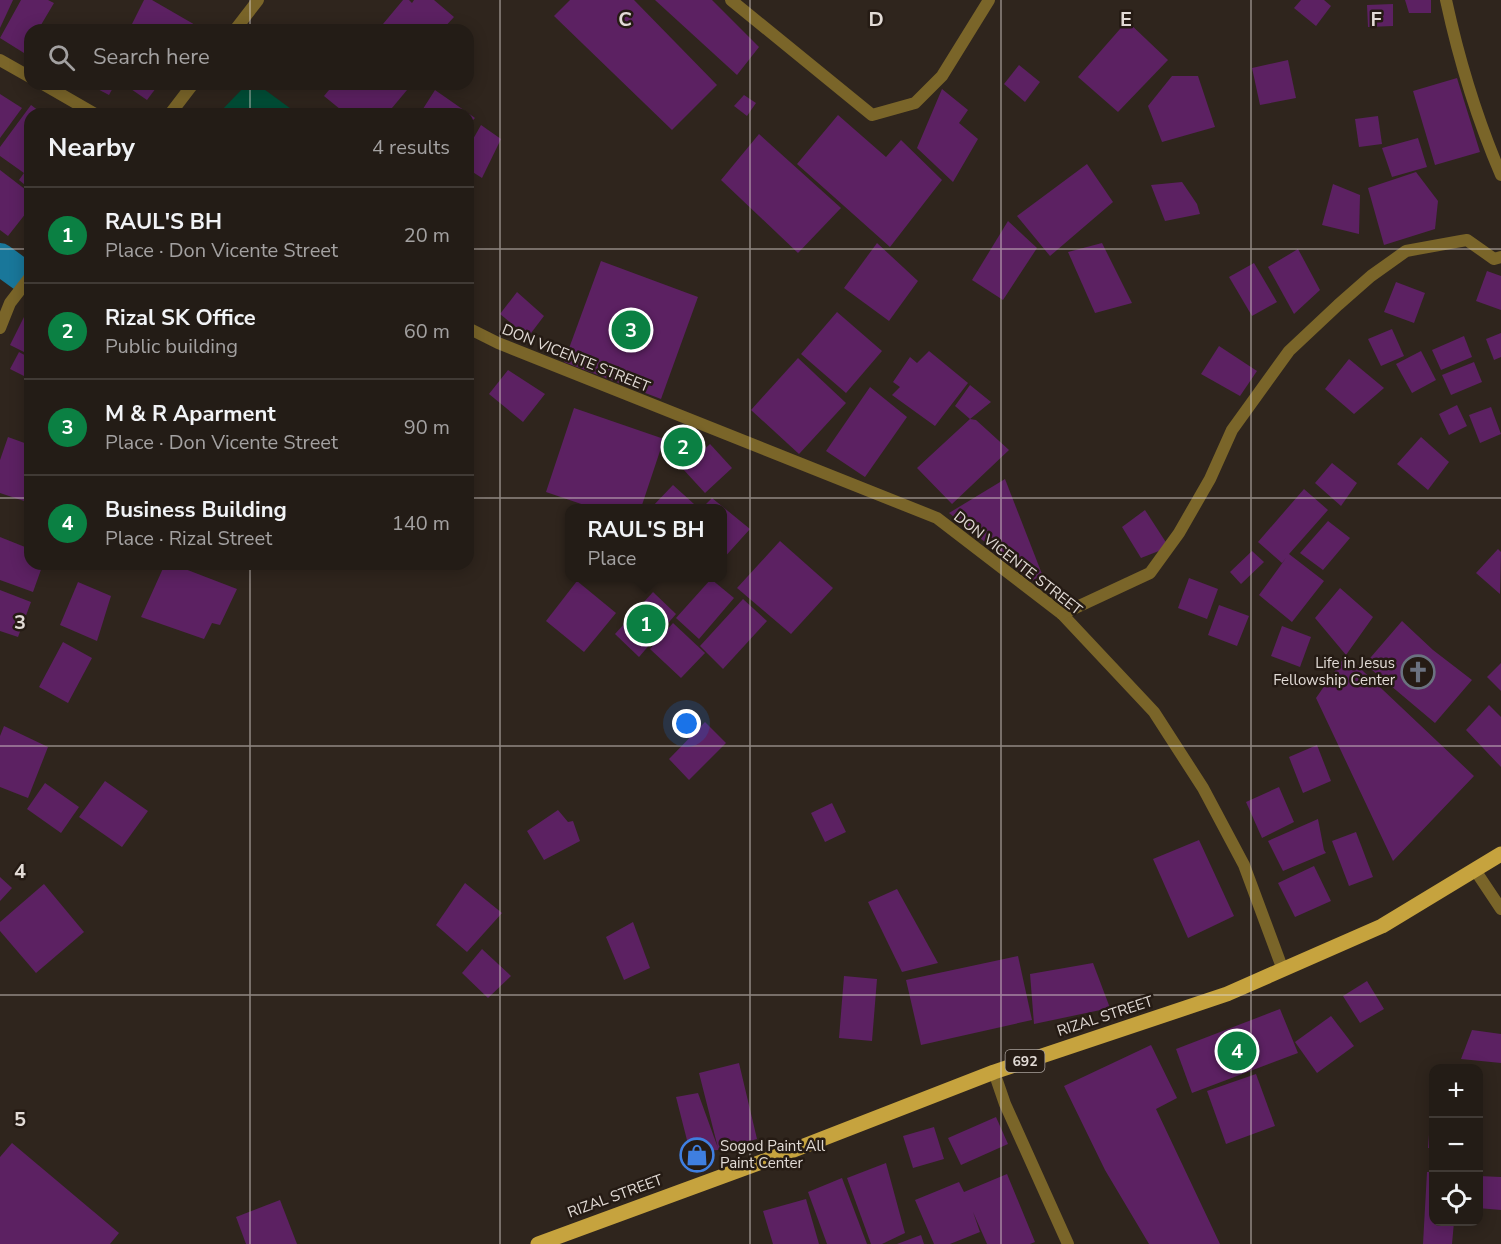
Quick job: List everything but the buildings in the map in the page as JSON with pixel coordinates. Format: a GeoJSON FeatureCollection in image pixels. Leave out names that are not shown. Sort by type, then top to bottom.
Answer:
{"type":"FeatureCollection","features":[{"type":"Feature","properties":{"kind":"main road","name":"RIZAL STREET"},"geometry":{"type":"LineString","coordinates":[[538,1244],[790,1151],[994,1072],[1227,994],[1382,926],[1501,854]]}},
{"type":"Feature","properties":{"kind":"street"},"geometry":{"type":"LineString","coordinates":[[240,24],[258,0]]}},
{"type":"Feature","properties":{"kind":"street"},"geometry":{"type":"LineString","coordinates":[[731,0],[872,115],[915,103],[942,76],[989,0]]}},
{"type":"Feature","properties":{"kind":"street"},"geometry":{"type":"LineString","coordinates":[[1446,0],[1455,39],[1486,141],[1501,175]]}},
{"type":"Feature","properties":{"kind":"street"},"geometry":{"type":"LineString","coordinates":[[0,60],[24,74]]}},
{"type":"Feature","properties":{"kind":"street"},"geometry":{"type":"LineString","coordinates":[[53,90],[84,108]]}},
{"type":"Feature","properties":{"kind":"street"},"geometry":{"type":"LineString","coordinates":[[175,108],[188,90]]}},
{"type":"Feature","properties":{"kind":"street"},"geometry":{"type":"LineString","coordinates":[[1062,614],[1150,573],[1179,533],[1209,479],[1232,430],[1289,351],[1371,276],[1406,251],[1467,240],[1494,259],[1501,257]]}},
{"type":"Feature","properties":{"kind":"street"},"geometry":{"type":"LineString","coordinates":[[0,328],[10,303],[24,285]]}},
{"type":"Feature","properties":{"kind":"street","name":"DON VICENTE STREET"},"geometry":{"type":"LineString","coordinates":[[474,331],[498,344],[937,518],[1062,614],[1154,712],[1203,788],[1244,865],[1283,970]]}},
{"type":"Feature","properties":{"kind":"street"},"geometry":{"type":"LineString","coordinates":[[1475,870],[1501,909]]}},
{"type":"Feature","properties":{"kind":"street"},"geometry":{"type":"LineString","coordinates":[[994,1072],[1005,1104],[1068,1244]]}},
{"type":"Feature","properties":{"kind":"green space"},"geometry":{"type":"Polygon","coordinates":[[[241,90],[265,90],[290,108],[224,108],[241,90]]]}},
{"type":"Feature","properties":{"kind":"waterway"},"geometry":{"type":"LineString","coordinates":[[0,259],[23,276]]}},
{"type":"Feature","properties":{"kind":"place","name":"M & R Aparment"},"geometry":{"type":"Point","coordinates":[631,330]}},
{"type":"Feature","properties":{"kind":"place","name":"Rizal SK Office"},"geometry":{"type":"Point","coordinates":[683,447]}},
{"type":"Feature","properties":{"kind":"place","name":"RAUL'S BH"},"geometry":{"type":"Point","coordinates":[646,624]}},
{"type":"Feature","properties":{"kind":"place","name":"Life in Jesus Fellowship Center"},"geometry":{"type":"Point","coordinates":[1418,672]}},
{"type":"Feature","properties":{"kind":"place","name":"Business Building"},"geometry":{"type":"Point","coordinates":[1237,1051]}},
{"type":"Feature","properties":{"kind":"place","name":"Sogod Paint All Paint Center"},"geometry":{"type":"Point","coordinates":[697,1155]}}]}
